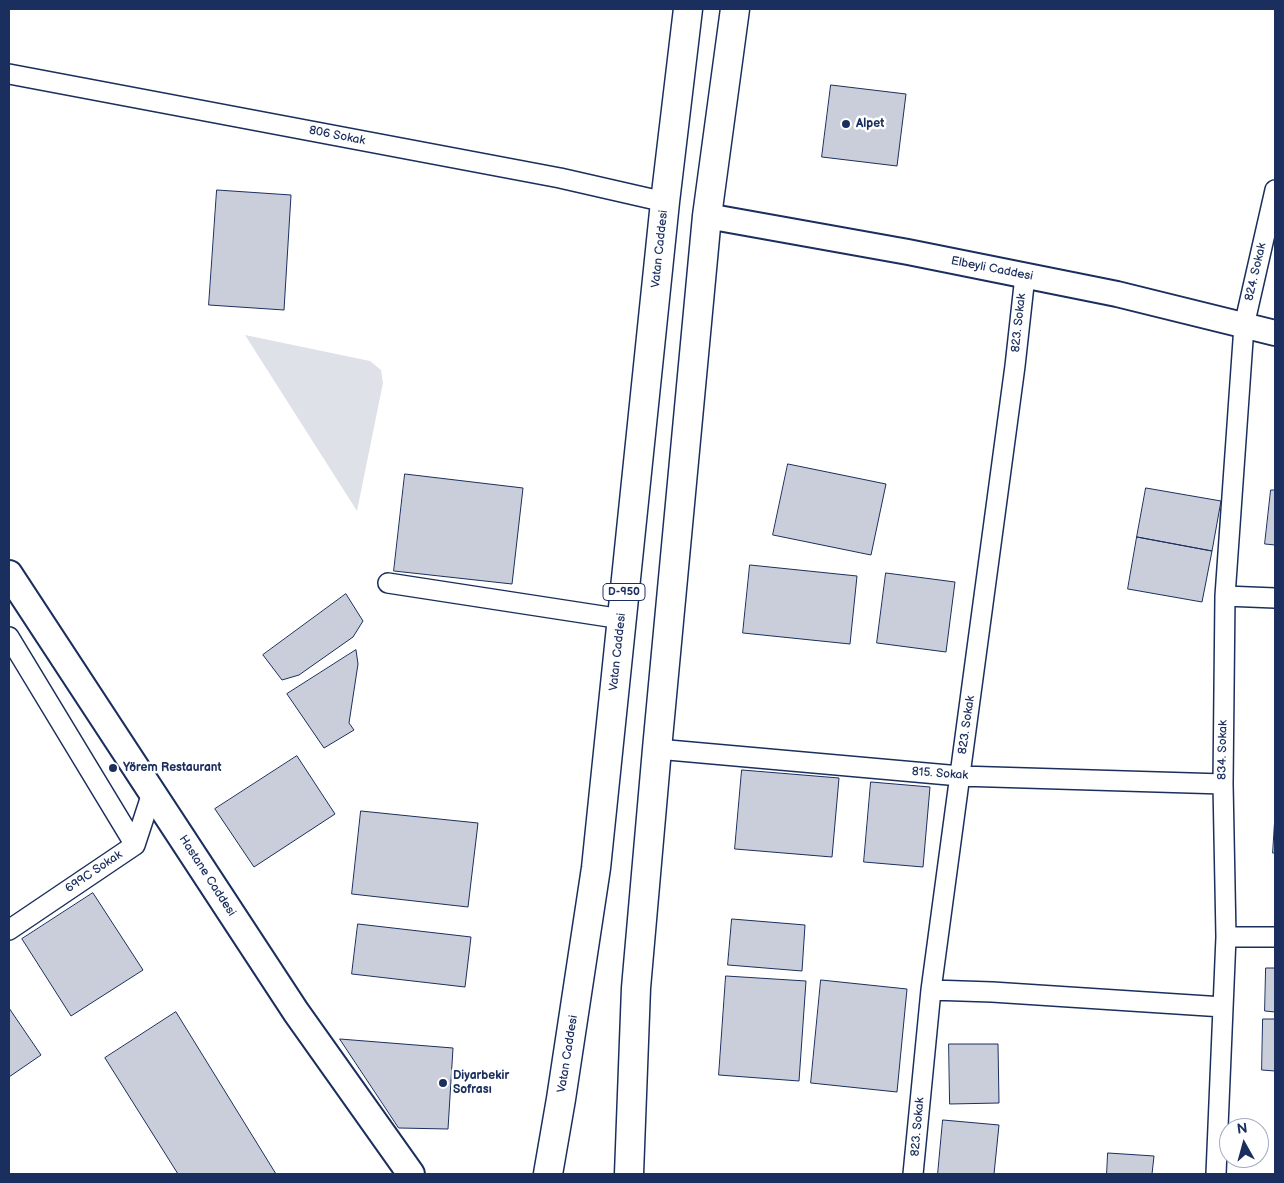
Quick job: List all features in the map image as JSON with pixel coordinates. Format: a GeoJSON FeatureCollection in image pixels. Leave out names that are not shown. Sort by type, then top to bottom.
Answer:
{"type":"FeatureCollection","features":[{"type":"Feature","properties":{"kind":"highway","name":"Vatan Caddesi"},"geometry":{"type":"LineString","coordinates":[[548,1174],[562,1099],[596,868],[664,202],[688,9]]}},
{"type":"Feature","properties":{"kind":"highway"},"geometry":{"type":"LineString","coordinates":[[629,1174],[636,988],[657,749],[707,216],[735,9]]}},
{"type":"Feature","properties":{"kind":"main road","name":"Hastane Caddesi"},"geometry":{"type":"LineString","coordinates":[[9,574],[296,1012],[411,1174]]}},
{"type":"Feature","properties":{"kind":"street","name":"806 Sokak"},"geometry":{"type":"LineString","coordinates":[[9,74],[560,178],[664,202]]}},
{"type":"Feature","properties":{"kind":"street","name":"824. Sokak"},"geometry":{"type":"LineString","coordinates":[[1244,326],[1275,190]]}},
{"type":"Feature","properties":{"kind":"street","name":"Elbeyli Caddesi"},"geometry":{"type":"LineString","coordinates":[[707,216],[1117,294],[1275,333]]}},
{"type":"Feature","properties":{"kind":"street","name":"823. Sokak"},"geometry":{"type":"LineString","coordinates":[[913,1174],[931,990],[1015,366],[1024,276]]}},
{"type":"Feature","properties":{"kind":"street","name":"834. Sokak"},"geometry":{"type":"LineString","coordinates":[[1216,1174],[1226,937],[1223,784],[1225,596],[1244,326]]}},
{"type":"Feature","properties":{"kind":"street"},"geometry":{"type":"LineString","coordinates":[[388,583],[622,619]]}},
{"type":"Feature","properties":{"kind":"street"},"geometry":{"type":"LineString","coordinates":[[1225,596],[1275,598]]}},
{"type":"Feature","properties":{"kind":"street"},"geometry":{"type":"LineString","coordinates":[[9,637],[135,845]]}},
{"type":"Feature","properties":{"kind":"street","name":"815. Sokak"},"geometry":{"type":"LineString","coordinates":[[657,749],[960,776],[1223,784]]}},
{"type":"Feature","properties":{"kind":"street","name":"699C Sokak"},"geometry":{"type":"LineString","coordinates":[[12,921],[135,845],[152,793]]}},
{"type":"Feature","properties":{"kind":"street"},"geometry":{"type":"LineString","coordinates":[[1226,937],[1275,937]]}},
{"type":"Feature","properties":{"kind":"street"},"geometry":{"type":"LineString","coordinates":[[931,990],[992,992],[1223,1007]]}},
{"type":"Feature","properties":{"kind":"shaded area"},"geometry":{"type":"Polygon","coordinates":[[[245,335],[370,361],[381,370],[383,383],[357,511],[245,335]]]}},
{"type":"Feature","properties":{"kind":"building"},"geometry":{"type":"Polygon","coordinates":[[[831,85],[906,94],[897,166],[822,157],[831,85]]]}},
{"type":"Feature","properties":{"kind":"building"},"geometry":{"type":"Polygon","coordinates":[[[217,190],[291,195],[284,310],[209,305],[217,190]]]}},
{"type":"Feature","properties":{"kind":"building"},"geometry":{"type":"Polygon","coordinates":[[[788,464],[886,484],[871,555],[773,535],[788,464]]]}},
{"type":"Feature","properties":{"kind":"building"},"geometry":{"type":"Polygon","coordinates":[[[405,474],[523,488],[512,584],[394,571],[405,474]]]}},
{"type":"Feature","properties":{"kind":"building"},"geometry":{"type":"Polygon","coordinates":[[[1146,488],[1221,501],[1212,551],[1137,537],[1146,488]]]}},
{"type":"Feature","properties":{"kind":"building"},"geometry":{"type":"Polygon","coordinates":[[[1271,490],[1275,490],[1275,545],[1265,544],[1271,490]]]}},
{"type":"Feature","properties":{"kind":"building"},"geometry":{"type":"Polygon","coordinates":[[[1137,537],[1212,551],[1202,602],[1128,589],[1137,537]]]}},
{"type":"Feature","properties":{"kind":"building"},"geometry":{"type":"Polygon","coordinates":[[[750,565],[857,576],[850,644],[743,633],[750,565]]]}},
{"type":"Feature","properties":{"kind":"building"},"geometry":{"type":"Polygon","coordinates":[[[886,573],[955,582],[946,652],[877,643],[886,573]]]}},
{"type":"Feature","properties":{"kind":"building"},"geometry":{"type":"Polygon","coordinates":[[[346,594],[363,621],[353,637],[299,675],[282,680],[263,655],[346,594]]]}},
{"type":"Feature","properties":{"kind":"building"},"geometry":{"type":"Polygon","coordinates":[[[356,650],[358,664],[349,723],[354,730],[324,748],[287,694],[356,650]]]}},
{"type":"Feature","properties":{"kind":"building"},"geometry":{"type":"Polygon","coordinates":[[[297,756],[335,814],[254,867],[215,809],[297,756]]]}},
{"type":"Feature","properties":{"kind":"building"},"geometry":{"type":"Polygon","coordinates":[[[742,770],[839,778],[832,857],[735,849],[742,770]]]}},
{"type":"Feature","properties":{"kind":"building"},"geometry":{"type":"Polygon","coordinates":[[[871,782],[930,787],[923,867],[864,862],[871,782]]]}},
{"type":"Feature","properties":{"kind":"building"},"geometry":{"type":"Polygon","coordinates":[[[361,811],[478,823],[468,907],[352,894],[361,811]]]}},
{"type":"Feature","properties":{"kind":"building"},"geometry":{"type":"Polygon","coordinates":[[[1275,815],[1275,853],[1273,853],[1275,815]]]}},
{"type":"Feature","properties":{"kind":"building"},"geometry":{"type":"Polygon","coordinates":[[[93,893],[143,970],[71,1016],[22,939],[93,893]]]}},
{"type":"Feature","properties":{"kind":"building"},"geometry":{"type":"Polygon","coordinates":[[[732,919],[805,925],[802,971],[728,965],[732,919]]]}},
{"type":"Feature","properties":{"kind":"building"},"geometry":{"type":"Polygon","coordinates":[[[358,924],[471,937],[465,987],[352,974],[358,924]]]}},
{"type":"Feature","properties":{"kind":"building"},"geometry":{"type":"Polygon","coordinates":[[[1266,968],[1275,968],[1275,1012],[1265,1011],[1266,968]]]}},
{"type":"Feature","properties":{"kind":"building"},"geometry":{"type":"Polygon","coordinates":[[[726,976],[806,981],[799,1081],[719,1075],[726,976]]]}},
{"type":"Feature","properties":{"kind":"building"},"geometry":{"type":"Polygon","coordinates":[[[821,980],[907,989],[897,1092],[811,1083],[821,980]]]}},
{"type":"Feature","properties":{"kind":"building"},"geometry":{"type":"Polygon","coordinates":[[[9,1008],[41,1055],[9,1077],[9,1008]]]}},
{"type":"Feature","properties":{"kind":"building"},"geometry":{"type":"Polygon","coordinates":[[[176,1012],[276,1174],[178,1174],[105,1058],[176,1012]]]}},
{"type":"Feature","properties":{"kind":"building"},"geometry":{"type":"Polygon","coordinates":[[[1263,1019],[1275,1019],[1275,1071],[1262,1070],[1263,1019]]]}},
{"type":"Feature","properties":{"kind":"building"},"geometry":{"type":"Polygon","coordinates":[[[340,1039],[453,1048],[448,1129],[399,1128],[340,1039]]]}},
{"type":"Feature","properties":{"kind":"building"},"geometry":{"type":"Polygon","coordinates":[[[949,1044],[998,1044],[999,1103],[950,1104],[949,1044]]]}},
{"type":"Feature","properties":{"kind":"building"},"geometry":{"type":"Polygon","coordinates":[[[943,1120],[999,1125],[994,1174],[938,1174],[943,1120]]]}},
{"type":"Feature","properties":{"kind":"building"},"geometry":{"type":"Polygon","coordinates":[[[1108,1153],[1154,1156],[1152,1174],[1107,1174],[1108,1153]]]}},
{"type":"Feature","properties":{"kind":"place","name":"Alpet"},"geometry":{"type":"Point","coordinates":[846,124]}},
{"type":"Feature","properties":{"kind":"place","name":"Yörem Restaurant"},"geometry":{"type":"Point","coordinates":[113,768]}},
{"type":"Feature","properties":{"kind":"place","name":"Diyarbekir Sofrası"},"geometry":{"type":"Point","coordinates":[443,1083]}}]}
